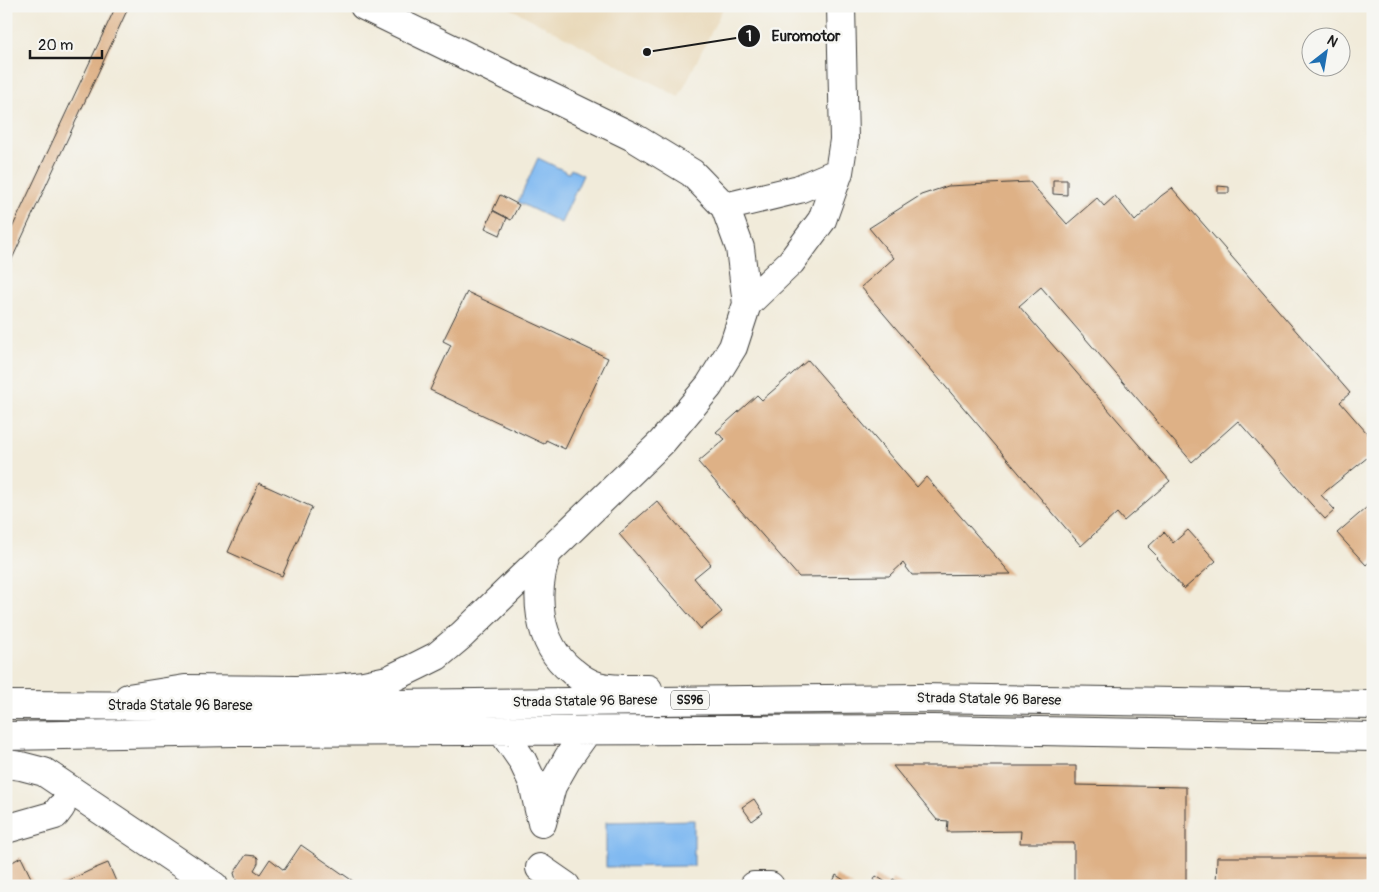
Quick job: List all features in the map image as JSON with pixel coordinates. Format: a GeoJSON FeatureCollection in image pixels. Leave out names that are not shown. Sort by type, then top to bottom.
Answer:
{"type":"FeatureCollection","features":[{"type":"Feature","properties":{"kind":"main road"},"geometry":{"type":"LineString","coordinates":[[82,705],[185,689],[338,688],[364,685],[388,680],[437,656],[462,635],[662,442],[709,386],[733,347],[747,304],[740,248],[725,206],[692,173],[633,137],[364,6]]}},
{"type":"Feature","properties":{"kind":"main road"},"geometry":{"type":"LineString","coordinates":[[747,304],[791,262],[822,220],[838,172],[844,140],[841,6]]}},
{"type":"Feature","properties":{"kind":"main road"},"geometry":{"type":"LineString","coordinates":[[725,206],[798,190],[838,172]]}},
{"type":"Feature","properties":{"kind":"main road"},"geometry":{"type":"LineString","coordinates":[[549,550],[543,564],[539,586],[540,618],[548,641],[563,664],[580,677],[597,686],[623,689],[725,686],[790,699]]}},
{"type":"Feature","properties":{"kind":"main road","name":"Strada Statale 96 Barese"},"geometry":{"type":"LineString","coordinates":[[6,705],[219,706],[920,698],[1373,706]]}},
{"type":"Feature","properties":{"kind":"main road","name":"Strada Statale 96 Barese"},"geometry":{"type":"LineString","coordinates":[[12,749],[235,732],[934,729],[1373,737]]}},
{"type":"Feature","properties":{"kind":"main road"},"geometry":{"type":"LineString","coordinates":[[502,731],[522,760],[534,783],[542,823],[552,786],[568,758],[588,730]]}},
{"type":"Feature","properties":{"kind":"main road"},"geometry":{"type":"LineString","coordinates":[[12,749],[214,886]]}},
{"type":"Feature","properties":{"kind":"main road"},"geometry":{"type":"LineString","coordinates":[[6,829],[55,815],[61,808]]}},
{"type":"Feature","properties":{"kind":"main road"},"geometry":{"type":"LineString","coordinates":[[540,868],[566,886]]}},
{"type":"Feature","properties":{"kind":"main road"},"geometry":{"type":"LineString","coordinates":[[754,886],[770,886]]}},
{"type":"Feature","properties":{"kind":"shaded area"},"geometry":{"type":"Polygon","coordinates":[[[506,6],[724,6],[679,97],[506,6]]]}},
{"type":"Feature","properties":{"kind":"water"},"geometry":{"type":"Polygon","coordinates":[[[538,158],[569,173],[571,169],[583,175],[561,223],[518,202],[538,158]]]}},
{"type":"Feature","properties":{"kind":"water"},"geometry":{"type":"Polygon","coordinates":[[[694,820],[694,866],[606,867],[606,822],[694,820]]]}},
{"type":"Feature","properties":{"kind":"building"},"geometry":{"type":"Polygon","coordinates":[[[116,6],[129,6],[6,272],[6,241],[116,6]]]}},
{"type":"Feature","properties":{"kind":"building"},"geometry":{"type":"Polygon","coordinates":[[[1053,180],[1067,180],[1067,195],[1053,194],[1053,180]]]}},
{"type":"Feature","properties":{"kind":"building"},"geometry":{"type":"Polygon","coordinates":[[[1030,182],[1067,224],[1097,198],[1104,206],[1115,196],[1135,221],[1172,188],[1350,393],[1340,402],[1373,440],[1373,453],[1321,495],[1335,510],[1325,519],[1238,421],[1192,462],[1041,287],[1019,306],[1170,481],[1124,521],[1117,513],[1081,546],[861,287],[894,258],[869,228],[921,195],[948,186],[1030,182]]]}},
{"type":"Feature","properties":{"kind":"building"},"geometry":{"type":"Polygon","coordinates":[[[1218,186],[1229,187],[1229,193],[1218,193],[1218,186]]]}},
{"type":"Feature","properties":{"kind":"building"},"geometry":{"type":"Polygon","coordinates":[[[500,195],[519,205],[511,220],[493,210],[500,195]]]}},
{"type":"Feature","properties":{"kind":"building"},"geometry":{"type":"Polygon","coordinates":[[[493,211],[507,218],[500,235],[485,228],[493,211]]]}},
{"type":"Feature","properties":{"kind":"building"},"geometry":{"type":"Polygon","coordinates":[[[467,292],[608,358],[565,449],[546,440],[544,444],[430,390],[451,345],[443,341],[467,292]]]}},
{"type":"Feature","properties":{"kind":"building"},"geometry":{"type":"Polygon","coordinates":[[[808,360],[917,487],[926,477],[1011,574],[912,575],[903,563],[889,576],[799,577],[698,462],[725,439],[716,432],[757,395],[762,400],[808,360]]]}},
{"type":"Feature","properties":{"kind":"building"},"geometry":{"type":"Polygon","coordinates":[[[259,483],[312,507],[282,576],[228,552],[259,483]]]}},
{"type":"Feature","properties":{"kind":"building"},"geometry":{"type":"Polygon","coordinates":[[[657,501],[711,564],[694,578],[722,612],[701,629],[619,534],[657,501]]]}},
{"type":"Feature","properties":{"kind":"building"},"geometry":{"type":"Polygon","coordinates":[[[1373,502],[1373,559],[1366,565],[1337,533],[1373,502]]]}},
{"type":"Feature","properties":{"kind":"building"},"geometry":{"type":"Polygon","coordinates":[[[1188,530],[1216,561],[1184,589],[1148,547],[1164,532],[1173,543],[1188,530]]]}},
{"type":"Feature","properties":{"kind":"building"},"geometry":{"type":"Polygon","coordinates":[[[893,766],[1076,766],[1076,785],[1186,787],[1186,886],[1074,886],[1074,843],[1020,843],[1021,831],[947,832],[948,821],[937,820],[893,766]]]}},
{"type":"Feature","properties":{"kind":"building"},"geometry":{"type":"Polygon","coordinates":[[[754,799],[763,813],[752,821],[742,807],[754,799]]]}},
{"type":"Feature","properties":{"kind":"building"},"geometry":{"type":"Polygon","coordinates":[[[301,845],[360,886],[242,886],[236,880],[234,873],[246,855],[258,858],[258,863],[254,870],[260,874],[270,859],[284,870],[301,845]]]}},
{"type":"Feature","properties":{"kind":"building"},"geometry":{"type":"Polygon","coordinates":[[[21,857],[35,886],[6,886],[6,858],[9,864],[21,857]]]}},
{"type":"Feature","properties":{"kind":"building"},"geometry":{"type":"Polygon","coordinates":[[[1217,857],[1373,857],[1373,886],[1216,886],[1217,857]]]}},
{"type":"Feature","properties":{"kind":"building"},"geometry":{"type":"Polygon","coordinates":[[[108,863],[118,886],[57,886],[91,870],[108,863]]]}},
{"type":"Feature","properties":{"kind":"building"},"geometry":{"type":"Polygon","coordinates":[[[836,875],[853,886],[831,886],[836,875]]]}},
{"type":"Feature","properties":{"kind":"building"},"geometry":{"type":"Polygon","coordinates":[[[876,876],[890,885],[893,879],[905,886],[871,886],[876,876]]]}},
{"type":"Feature","properties":{"kind":"place","name":"Euromotor"},"geometry":{"type":"Point","coordinates":[647,52]}}]}
